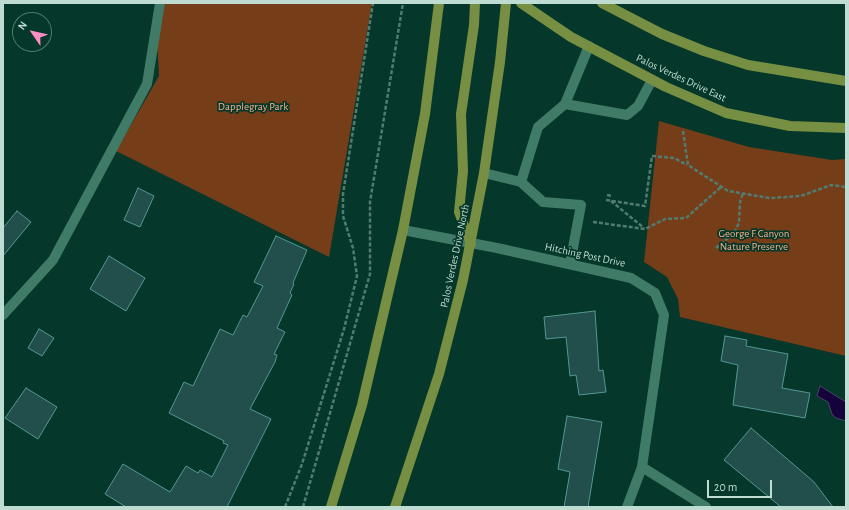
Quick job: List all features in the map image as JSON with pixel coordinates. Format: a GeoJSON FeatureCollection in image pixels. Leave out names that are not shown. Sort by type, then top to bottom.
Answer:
{"type":"FeatureCollection","features":[{"type":"Feature","properties":{"kind":"main road"},"geometry":{"type":"LineString","coordinates":[[331,507],[362,405],[404,230],[425,114],[439,3]]}},
{"type":"Feature","properties":{"kind":"main road"},"geometry":{"type":"LineString","coordinates":[[471,244],[458,212],[463,171],[461,114],[474,26],[475,3]]}},
{"type":"Feature","properties":{"kind":"main road","name":"Palos Verdes Drive North"},"geometry":{"type":"LineString","coordinates":[[395,507],[439,374],[471,244],[484,173],[500,62],[506,3]]}},
{"type":"Feature","properties":{"kind":"main road","name":"Palos Verdes Drive East"},"geometry":{"type":"LineString","coordinates":[[521,3],[571,37],[652,80],[726,113],[790,126],[846,128]]}},
{"type":"Feature","properties":{"kind":"main road"},"geometry":{"type":"LineString","coordinates":[[602,3],[662,34],[704,52],[748,65],[846,81]]}},
{"type":"Feature","properties":{"kind":"street"},"geometry":{"type":"LineString","coordinates":[[3,315],[53,260],[147,84],[160,3]]}},
{"type":"Feature","properties":{"kind":"street"},"geometry":{"type":"LineString","coordinates":[[521,182],[538,126],[566,104],[588,46]]}},
{"type":"Feature","properties":{"kind":"street"},"geometry":{"type":"LineString","coordinates":[[566,104],[628,115],[638,106],[652,80]]}},
{"type":"Feature","properties":{"kind":"street"},"geometry":{"type":"LineString","coordinates":[[484,173],[521,182],[544,202],[581,205],[570,264]]}},
{"type":"Feature","properties":{"kind":"street","name":"Hitching Post Drive"},"geometry":{"type":"LineString","coordinates":[[404,230],[497,248],[631,278],[655,292],[664,315],[642,467],[627,507]]}},
{"type":"Feature","properties":{"kind":"street"},"geometry":{"type":"LineString","coordinates":[[642,467],[706,507]]}},
{"type":"Feature","properties":{"kind":"path"},"geometry":{"type":"LineString","coordinates":[[284,507],[302,464],[344,329],[357,276],[353,248],[344,216],[344,194],[373,3]]}},
{"type":"Feature","properties":{"kind":"path"},"geometry":{"type":"LineString","coordinates":[[303,507],[370,274],[370,202],[403,3]]}},
{"type":"Feature","properties":{"kind":"path"},"geometry":{"type":"LineString","coordinates":[[683,131],[688,165]]}},
{"type":"Feature","properties":{"kind":"path"},"geometry":{"type":"LineString","coordinates":[[606,200],[645,206],[652,156],[674,158],[688,165],[728,191],[770,198],[801,196],[831,185],[846,186]]}},
{"type":"Feature","properties":{"kind":"path"},"geometry":{"type":"LineString","coordinates":[[578,220],[645,229],[665,219],[686,218],[722,186]]}},
{"type":"Feature","properties":{"kind":"path"},"geometry":{"type":"LineString","coordinates":[[716,248],[734,233],[739,223],[743,193]]}},
{"type":"Feature","properties":{"kind":"path"},"geometry":{"type":"LineString","coordinates":[[607,195],[612,196]]}},
{"type":"Feature","properties":{"kind":"path"},"geometry":{"type":"LineString","coordinates":[[611,201],[645,229]]}},
{"type":"Feature","properties":{"kind":"green space","name":"Dapplegray Park"},"geometry":{"type":"Polygon","coordinates":[[[155,3],[372,3],[329,257],[116,151],[159,76],[155,3]]]}},
{"type":"Feature","properties":{"kind":"green space","name":"George F Canyon Nature Preserve"},"geometry":{"type":"Polygon","coordinates":[[[659,121],[749,147],[832,160],[846,159],[846,356],[680,317],[678,299],[667,277],[644,262],[659,121]]]}},
{"type":"Feature","properties":{"kind":"shaded area"},"geometry":{"type":"Polygon","coordinates":[[[820,386],[846,402],[846,421],[836,418],[832,414],[828,402],[817,396],[820,386]]]}},
{"type":"Feature","properties":{"kind":"building"},"geometry":{"type":"Polygon","coordinates":[[[138,188],[154,196],[140,227],[124,220],[138,188]]]}},
{"type":"Feature","properties":{"kind":"building"},"geometry":{"type":"Polygon","coordinates":[[[17,211],[31,222],[3,256],[3,228],[17,211]]]}},
{"type":"Feature","properties":{"kind":"building"},"geometry":{"type":"Polygon","coordinates":[[[276,236],[307,250],[293,283],[294,284],[290,293],[292,295],[277,328],[285,332],[274,354],[277,355],[275,362],[250,409],[271,419],[227,507],[126,507],[105,494],[123,464],[170,492],[186,466],[198,473],[200,470],[212,477],[228,445],[223,443],[224,441],[169,413],[184,382],[193,386],[220,329],[233,335],[243,315],[247,317],[263,286],[254,282],[276,236]]]}},
{"type":"Feature","properties":{"kind":"building"},"geometry":{"type":"Polygon","coordinates":[[[109,256],[145,278],[126,311],[90,289],[109,256]]]}},
{"type":"Feature","properties":{"kind":"building"},"geometry":{"type":"Polygon","coordinates":[[[595,311],[599,371],[603,370],[606,392],[579,395],[576,375],[570,376],[566,337],[546,339],[544,317],[595,311]]]}},
{"type":"Feature","properties":{"kind":"building"},"geometry":{"type":"Polygon","coordinates":[[[39,329],[54,338],[42,356],[28,348],[39,329]]]}},
{"type":"Feature","properties":{"kind":"building"},"geometry":{"type":"Polygon","coordinates":[[[725,336],[747,340],[746,346],[788,354],[782,388],[810,393],[805,418],[733,405],[738,365],[721,361],[725,336]]]}},
{"type":"Feature","properties":{"kind":"building"},"geometry":{"type":"Polygon","coordinates":[[[26,388],[57,407],[38,439],[5,418],[26,388]]]}},
{"type":"Feature","properties":{"kind":"building"},"geometry":{"type":"Polygon","coordinates":[[[567,416],[602,422],[588,507],[564,507],[570,472],[558,469],[567,416]]]}},
{"type":"Feature","properties":{"kind":"building"},"geometry":{"type":"Polygon","coordinates":[[[751,428],[814,482],[833,507],[781,507],[724,460],[751,428]]]}}]}
